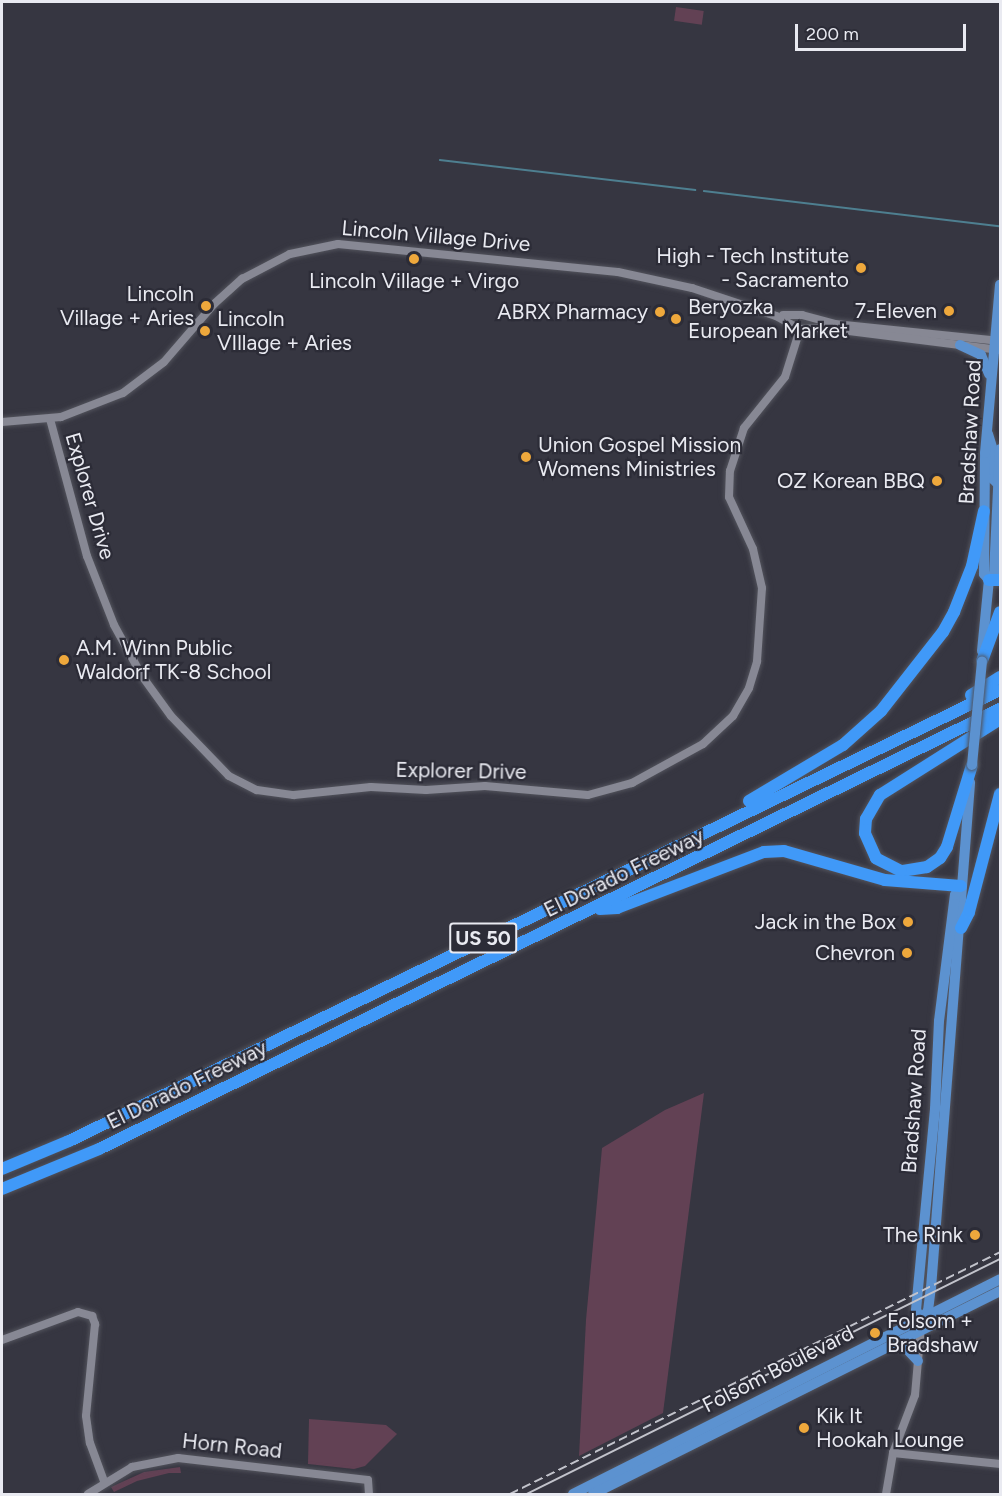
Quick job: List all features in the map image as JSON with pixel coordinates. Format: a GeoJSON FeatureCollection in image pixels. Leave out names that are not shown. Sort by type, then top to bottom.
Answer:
{"type":"FeatureCollection","features":[{"type":"Feature","properties":{"kind":"highway"},"geometry":{"type":"LineString","coordinates":[[670,847],[843,745],[881,711],[954,612],[972,566],[984,511]]}},
{"type":"Feature","properties":{"kind":"highway"},"geometry":{"type":"LineString","coordinates":[[982,661],[1000,612]]}},
{"type":"Feature","properties":{"kind":"highway"},"geometry":{"type":"LineString","coordinates":[[920,728],[1000,676]]}},
{"type":"Feature","properties":{"kind":"highway","name":"El Dorado Freeway"},"geometry":{"type":"LineString","coordinates":[[2,1169],[69,1141],[670,847],[1000,690]]}},
{"type":"Feature","properties":{"kind":"highway","name":"El Dorado Freeway"},"geometry":{"type":"LineString","coordinates":[[2,1189],[99,1149],[1000,709]]}},
{"type":"Feature","properties":{"kind":"highway"},"geometry":{"type":"LineString","coordinates":[[972,765],[947,847],[940,858],[927,867],[901,871],[876,858],[869,846],[865,826],[871,806],[880,795],[1000,719]]}},
{"type":"Feature","properties":{"kind":"highway"},"geometry":{"type":"LineString","coordinates":[[961,928],[1000,794]]}},
{"type":"Feature","properties":{"kind":"highway"},"geometry":{"type":"LineString","coordinates":[[592,910],[617,908],[746,859],[784,851],[885,880],[961,886]]}},
{"type":"Feature","properties":{"kind":"main road","name":"Bradshaw Road"},"geometry":{"type":"LineString","coordinates":[[995,580],[984,574],[984,511],[986,428],[997,345],[1000,285]]}},
{"type":"Feature","properties":{"kind":"main road"},"geometry":{"type":"LineString","coordinates":[[960,345],[981,355],[991,378]]}},
{"type":"Feature","properties":{"kind":"main road"},"geometry":{"type":"LineString","coordinates":[[986,428],[993,450],[993,479],[999,485]]}},
{"type":"Feature","properties":{"kind":"main road","name":"Bradshaw Road"},"geometry":{"type":"LineString","coordinates":[[921,1325],[928,1311],[931,1288],[964,896],[961,886],[982,661],[995,580],[1000,449]]}},
{"type":"Feature","properties":{"kind":"main road","name":"Bradshaw Road"},"geometry":{"type":"LineString","coordinates":[[921,1325],[916,1310],[944,981],[955,895],[961,886]]}},
{"type":"Feature","properties":{"kind":"main road"},"geometry":{"type":"LineString","coordinates":[[944,981],[952,995],[953,1027]]}},
{"type":"Feature","properties":{"kind":"main road","name":"Folsom Boulevard"},"geometry":{"type":"LineString","coordinates":[[593,1494],[892,1343],[951,1303],[1000,1279]]}},
{"type":"Feature","properties":{"kind":"main road"},"geometry":{"type":"LineString","coordinates":[[931,1288],[940,1302],[951,1303]]}},
{"type":"Feature","properties":{"kind":"main road","name":"Folsom Boulevard"},"geometry":{"type":"LineString","coordinates":[[573,1494],[921,1325],[1000,1291]]}},
{"type":"Feature","properties":{"kind":"main road"},"geometry":{"type":"LineString","coordinates":[[892,1343],[905,1347],[918,1361]]}},
{"type":"Feature","properties":{"kind":"street","name":"Lincoln Village Drive"},"geometry":{"type":"LineString","coordinates":[[2,422],[50,419],[89,409],[135,386],[170,357],[213,304],[242,279],[276,259],[319,246],[364,244],[618,272],[692,288],[802,323],[960,345],[997,345]]}},
{"type":"Feature","properties":{"kind":"street","name":"Lincoln Village Drive"},"geometry":{"type":"LineString","coordinates":[[802,323],[997,345]]}},
{"type":"Feature","properties":{"kind":"street","name":"Explorer Drive"},"geometry":{"type":"LineString","coordinates":[[50,419],[90,566],[118,633],[171,716],[229,776],[257,790],[294,795],[371,787],[426,790],[485,786],[588,795],[633,783],[703,744],[733,716],[749,688],[756,661],[762,588],[753,549],[729,497],[730,471],[744,428],[785,377],[802,323]]}},
{"type":"Feature","properties":{"kind":"street"},"geometry":{"type":"LineString","coordinates":[[2,1340],[80,1312],[92,1316],[95,1324],[86,1416],[90,1443],[104,1481]]}},
{"type":"Feature","properties":{"kind":"street","name":"Bradshaw Road"},"geometry":{"type":"LineString","coordinates":[[886,1494],[893,1453],[912,1409],[921,1325]]}},
{"type":"Feature","properties":{"kind":"street"},"geometry":{"type":"LineString","coordinates":[[893,1453],[1000,1464]]}},
{"type":"Feature","properties":{"kind":"street","name":"Horn Road"},"geometry":{"type":"LineString","coordinates":[[88,1494],[104,1481],[144,1462],[184,1458],[368,1480],[369,1494]]}},
{"type":"Feature","properties":{"kind":"shaded area"},"geometry":{"type":"Polygon","coordinates":[[[676,7],[704,11],[702,25],[674,21],[676,7]]]}},
{"type":"Feature","properties":{"kind":"shaded area"},"geometry":{"type":"Polygon","coordinates":[[[704,1093],[663,1413],[579,1456],[586,1320],[602,1148],[665,1110],[704,1093]]]}},
{"type":"Feature","properties":{"kind":"shaded area"},"geometry":{"type":"Polygon","coordinates":[[[309,1419],[386,1425],[397,1434],[365,1466],[354,1469],[308,1464],[309,1419]]]}},
{"type":"Feature","properties":{"kind":"shaded area"},"geometry":{"type":"Polygon","coordinates":[[[180,1467],[181,1473],[169,1473],[137,1481],[114,1492],[111,1487],[144,1472],[180,1467]]]}},
{"type":"Feature","properties":{"kind":"waterway"},"geometry":{"type":"LineString","coordinates":[[440,160],[695,190]]}},
{"type":"Feature","properties":{"kind":"waterway"},"geometry":{"type":"LineString","coordinates":[[704,191],[999,226]]}},
{"type":"Feature","properties":{"kind":"tram line"},"geometry":{"type":"LineString","coordinates":[[527,1494],[1000,1259]]}},
{"type":"Feature","properties":{"kind":"railway"},"geometry":{"type":"LineString","coordinates":[[510,1494],[1000,1252]]}},
{"type":"Feature","properties":{"kind":"place","name":"Lincoln Village + Virgo"},"geometry":{"type":"Point","coordinates":[414,259]}},
{"type":"Feature","properties":{"kind":"place","name":"High - Tech Institute - Sacramento"},"geometry":{"type":"Point","coordinates":[861,268]}},
{"type":"Feature","properties":{"kind":"place","name":"Lincoln Village + Aries"},"geometry":{"type":"Point","coordinates":[206,306]}},
{"type":"Feature","properties":{"kind":"place","name":"7-Eleven"},"geometry":{"type":"Point","coordinates":[949,311]}},
{"type":"Feature","properties":{"kind":"place","name":"ABRX Pharmacy"},"geometry":{"type":"Point","coordinates":[660,312]}},
{"type":"Feature","properties":{"kind":"place","name":"Beryozka European Market"},"geometry":{"type":"Point","coordinates":[676,319]}},
{"type":"Feature","properties":{"kind":"place","name":"Lincoln VIllage + Aries"},"geometry":{"type":"Point","coordinates":[205,331]}},
{"type":"Feature","properties":{"kind":"place","name":"Union Gospel Mission Womens Ministries"},"geometry":{"type":"Point","coordinates":[526,457]}},
{"type":"Feature","properties":{"kind":"place","name":"OZ Korean BBQ"},"geometry":{"type":"Point","coordinates":[937,481]}},
{"type":"Feature","properties":{"kind":"place","name":"A.M. Winn Public Waldorf TK-8 School"},"geometry":{"type":"Point","coordinates":[64,660]}},
{"type":"Feature","properties":{"kind":"place","name":"Jack in the Box"},"geometry":{"type":"Point","coordinates":[908,922]}},
{"type":"Feature","properties":{"kind":"place","name":"Chevron"},"geometry":{"type":"Point","coordinates":[907,953]}},
{"type":"Feature","properties":{"kind":"place","name":"The Rink"},"geometry":{"type":"Point","coordinates":[975,1235]}},
{"type":"Feature","properties":{"kind":"place","name":"Folsom + Bradshaw"},"geometry":{"type":"Point","coordinates":[875,1333]}},
{"type":"Feature","properties":{"kind":"place","name":"Kik It Hookah Lounge"},"geometry":{"type":"Point","coordinates":[804,1428]}}]}
